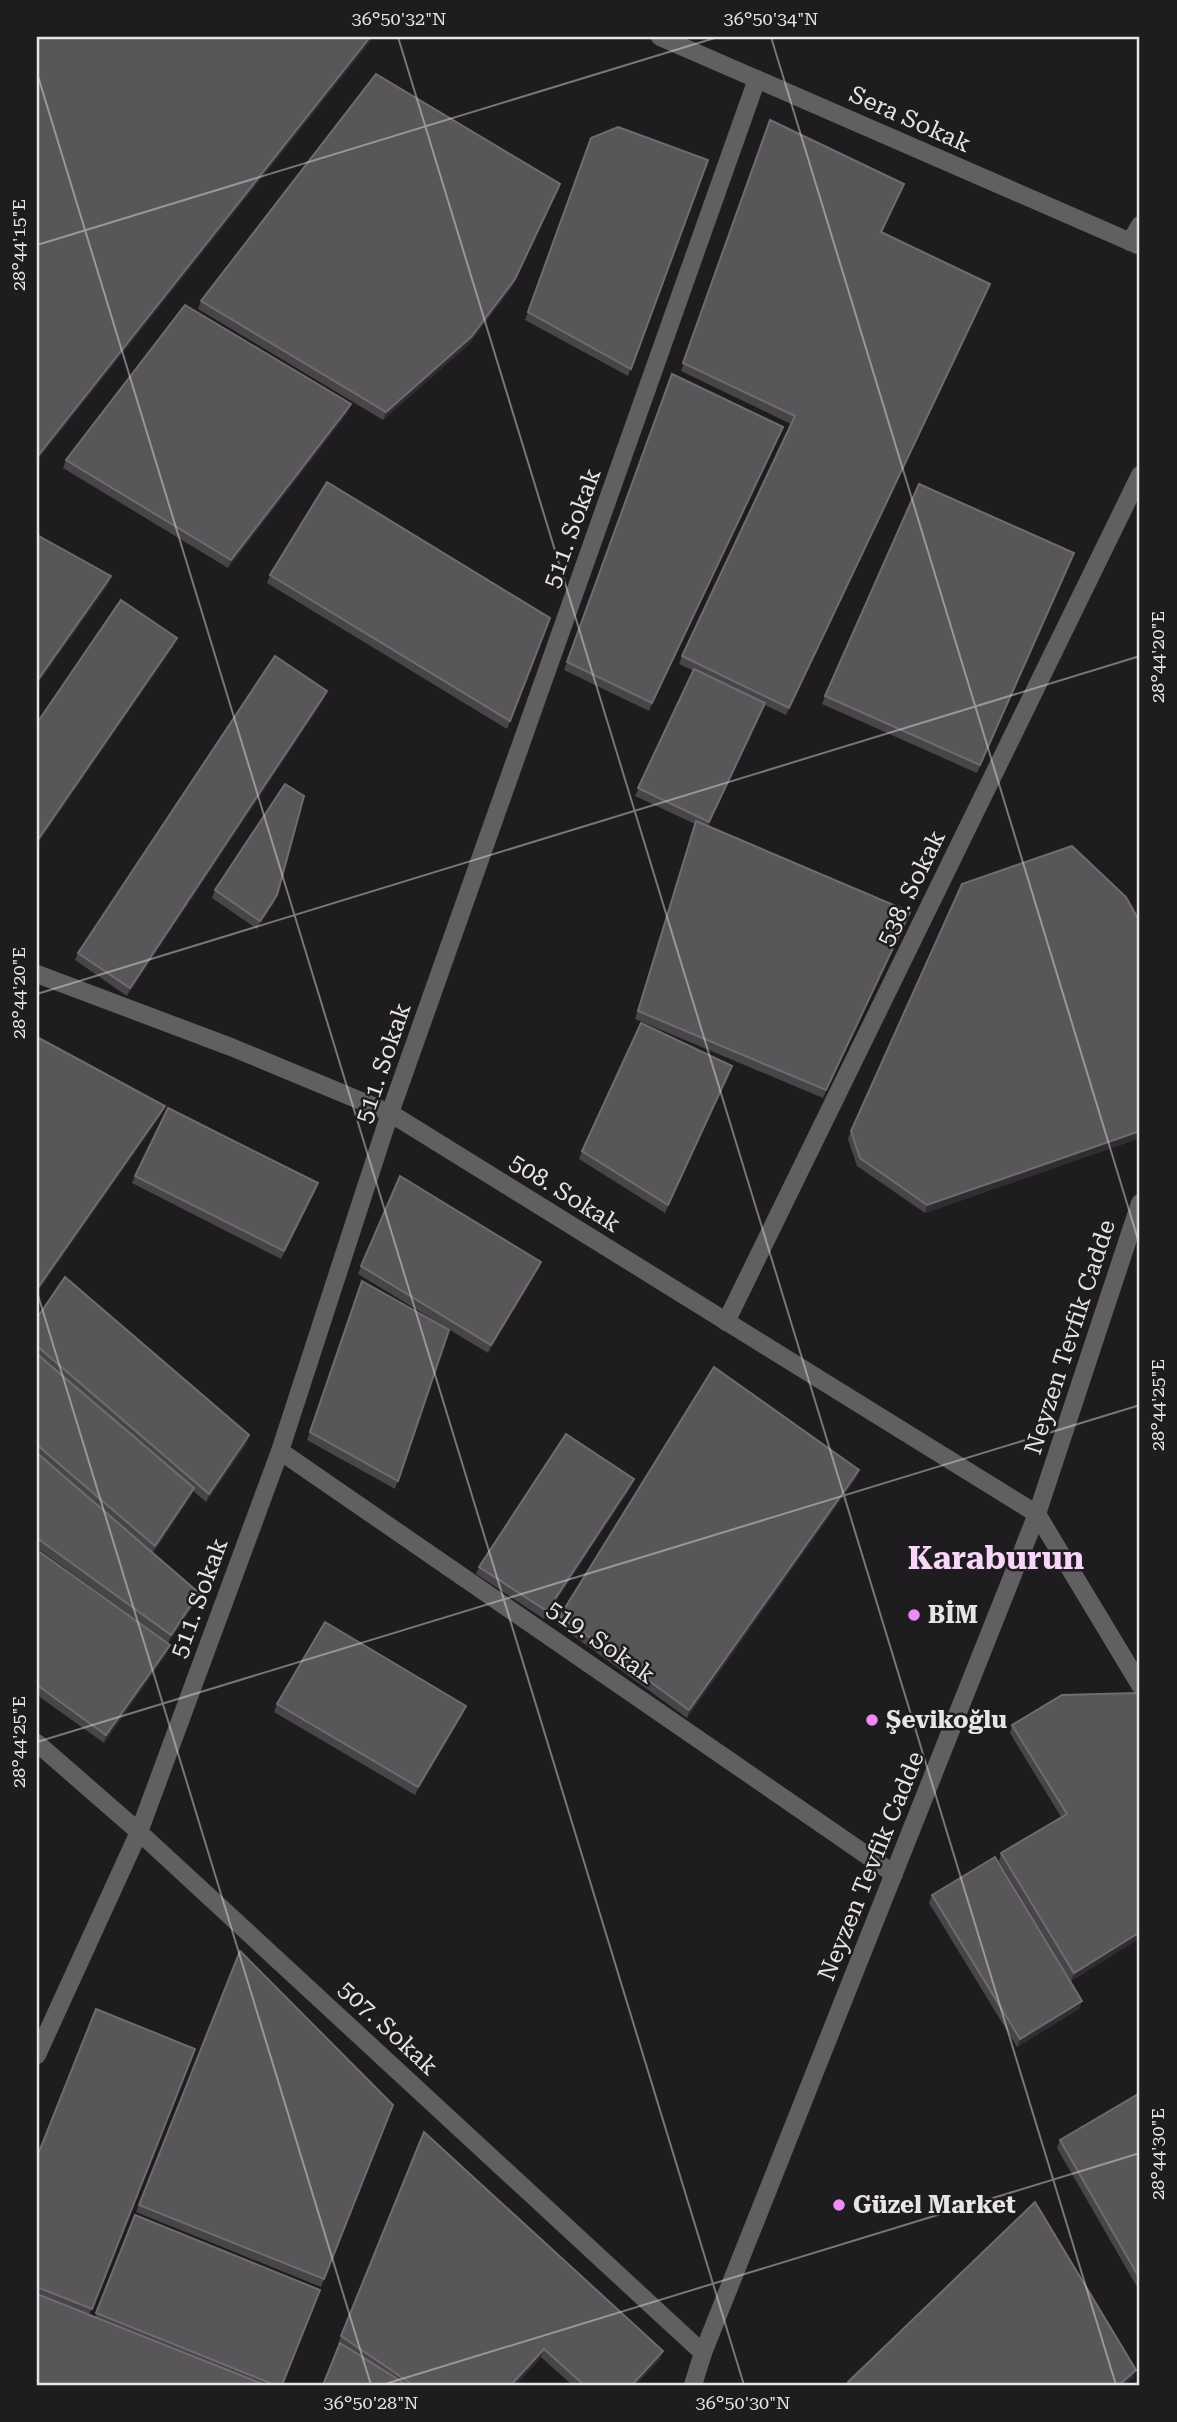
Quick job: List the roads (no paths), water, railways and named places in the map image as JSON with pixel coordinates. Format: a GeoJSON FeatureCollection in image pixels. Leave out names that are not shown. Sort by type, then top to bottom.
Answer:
{"type":"FeatureCollection","features":[{"type":"Feature","properties":{"kind":"street","name":"Sera Sokak"},"geometry":{"type":"LineString","coordinates":[[660,37],[1135,244]]}},
{"type":"Feature","properties":{"kind":"street","name":"511. Sokak"},"geometry":{"type":"LineString","coordinates":[[37,2055],[139,1832],[281,1451],[390,1113],[757,79]]}},
{"type":"Feature","properties":{"kind":"street"},"geometry":{"type":"LineString","coordinates":[[1135,244],[1140,225]]}},
{"type":"Feature","properties":{"kind":"street","name":"538. Sokak"},"geometry":{"type":"LineString","coordinates":[[726,1322],[1140,475]]}},
{"type":"Feature","properties":{"kind":"street","name":"508. Sokak"},"geometry":{"type":"LineString","coordinates":[[37,974],[232,1047],[390,1113],[1037,1514]]}},
{"type":"Feature","properties":{"kind":"street","name":"Neyzen Tevfik Cadde"},"geometry":{"type":"LineString","coordinates":[[693,2385],[703,2353],[1037,1514],[1140,1203]]}},
{"type":"Feature","properties":{"kind":"street","name":"519. Sokak"},"geometry":{"type":"LineString","coordinates":[[281,1451],[894,1874]]}},
{"type":"Feature","properties":{"kind":"street"},"geometry":{"type":"LineString","coordinates":[[1037,1514],[1140,1685]]}},
{"type":"Feature","properties":{"kind":"street","name":"507. Sokak"},"geometry":{"type":"LineString","coordinates":[[37,1743],[139,1832],[703,2353]]}},
{"type":"Feature","properties":{"kind":"place","name":"BİM"},"geometry":{"type":"Point","coordinates":[914,1615]}},
{"type":"Feature","properties":{"kind":"place","name":"Şevikoğlu"},"geometry":{"type":"Point","coordinates":[872,1720]}},
{"type":"Feature","properties":{"kind":"place","name":"Güzel Market"},"geometry":{"type":"Point","coordinates":[839,2205]}},
{"type":"Feature","properties":{"kind":"district","name":"Karaburun"},"geometry":{"type":"Point","coordinates":[996,1558]}}]}
